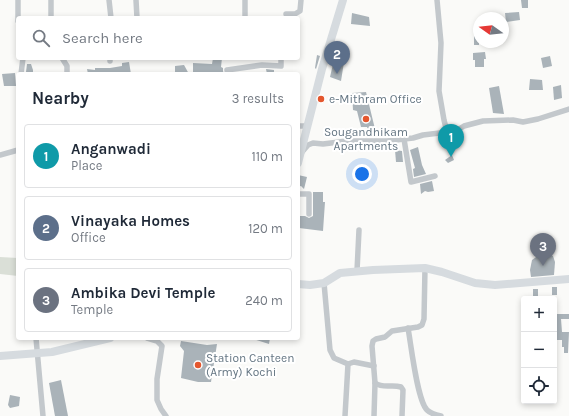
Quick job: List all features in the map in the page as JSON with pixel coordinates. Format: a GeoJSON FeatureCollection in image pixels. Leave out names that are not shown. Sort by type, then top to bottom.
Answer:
{"type":"FeatureCollection","features":[{"type":"Feature","properties":{"kind":"street"},"geometry":{"type":"LineString","coordinates":[[18,0],[18,16]]}},
{"type":"Feature","properties":{"kind":"street"},"geometry":{"type":"LineString","coordinates":[[51,0],[51,16]]}},
{"type":"Feature","properties":{"kind":"street"},"geometry":{"type":"LineString","coordinates":[[109,0],[111,16]]}},
{"type":"Feature","properties":{"kind":"street"},"geometry":{"type":"LineString","coordinates":[[136,0],[136,16]]}},
{"type":"Feature","properties":{"kind":"street"},"geometry":{"type":"LineString","coordinates":[[245,0],[245,16]]}},
{"type":"Feature","properties":{"kind":"street"},"geometry":{"type":"LineString","coordinates":[[286,14],[295,14],[300,11],[301,0]]}},
{"type":"Feature","properties":{"kind":"street"},"geometry":{"type":"LineString","coordinates":[[300,154],[322,69],[343,0]]}},
{"type":"Feature","properties":{"kind":"street"},"geometry":{"type":"LineString","coordinates":[[437,0],[441,43],[439,91],[447,132]]}},
{"type":"Feature","properties":{"kind":"street"},"geometry":{"type":"LineString","coordinates":[[21,72],[23,60]]}},
{"type":"Feature","properties":{"kind":"street"},"geometry":{"type":"LineString","coordinates":[[63,60],[67,66],[67,72]]}},
{"type":"Feature","properties":{"kind":"street"},"geometry":{"type":"LineString","coordinates":[[228,72],[227,70],[262,65],[282,66],[281,60]]}},
{"type":"Feature","properties":{"kind":"street"},"geometry":{"type":"LineString","coordinates":[[300,154],[308,145],[313,143],[374,142],[413,138],[423,135],[456,131],[464,126],[484,121],[513,120],[523,122],[569,109]]}},
{"type":"Feature","properties":{"kind":"street"},"geometry":{"type":"LineString","coordinates":[[300,126],[307,126]]}},
{"type":"Feature","properties":{"kind":"street"},"geometry":{"type":"LineString","coordinates":[[404,139],[412,182],[436,176]]}},
{"type":"Feature","properties":{"kind":"street"},"geometry":{"type":"LineString","coordinates":[[0,155],[16,151]]}},
{"type":"Feature","properties":{"kind":"street"},"geometry":{"type":"LineString","coordinates":[[300,194],[309,194],[309,214]]}},
{"type":"Feature","properties":{"kind":"street"},"geometry":{"type":"LineString","coordinates":[[357,271],[359,230]]}},
{"type":"Feature","properties":{"kind":"street"},"geometry":{"type":"LineString","coordinates":[[374,416],[375,383],[372,346],[373,341],[392,331],[422,325],[424,319],[425,268]]}},
{"type":"Feature","properties":{"kind":"street"},"geometry":{"type":"LineString","coordinates":[[300,284],[310,285],[324,283],[340,273],[425,268],[475,283],[495,286],[513,283],[569,279]]}},
{"type":"Feature","properties":{"kind":"street"},"geometry":{"type":"LineString","coordinates":[[324,283],[330,350],[334,358],[348,364],[354,362],[374,366]]}},
{"type":"Feature","properties":{"kind":"street"},"geometry":{"type":"LineString","coordinates":[[408,328],[422,404],[426,410],[432,414],[441,416]]}},
{"type":"Feature","properties":{"kind":"street"},"geometry":{"type":"LineString","coordinates":[[36,340],[43,416]]}},
{"type":"Feature","properties":{"kind":"street"},"geometry":{"type":"LineString","coordinates":[[0,356],[52,352],[80,342],[95,340]]}},
{"type":"Feature","properties":{"kind":"street"},"geometry":{"type":"LineString","coordinates":[[154,340],[162,346],[157,379],[157,400],[166,416]]}},
{"type":"Feature","properties":{"kind":"street"},"geometry":{"type":"LineString","coordinates":[[345,416],[348,364]]}},
{"type":"Feature","properties":{"kind":"street"},"geometry":{"type":"LineString","coordinates":[[375,383],[382,387],[401,386],[403,390],[402,416]]}},
{"type":"Feature","properties":{"kind":"shaded area"},"geometry":{"type":"Polygon","coordinates":[[[0,257],[16,258],[16,276],[0,274],[0,257]]]}},
{"type":"Feature","properties":{"kind":"building"},"geometry":{"type":"Polygon","coordinates":[[[521,0],[528,0],[528,8],[522,8],[521,0]]]}},
{"type":"Feature","properties":{"kind":"building"},"geometry":{"type":"Polygon","coordinates":[[[519,12],[520,20],[509,22],[509,13],[519,12]]]}},
{"type":"Feature","properties":{"kind":"building"},"geometry":{"type":"Polygon","coordinates":[[[352,13],[369,17],[370,26],[351,24],[352,13]]]}},
{"type":"Feature","properties":{"kind":"building"},"geometry":{"type":"Polygon","coordinates":[[[485,52],[486,59],[484,59],[484,67],[475,67],[473,53],[485,52]]]}},
{"type":"Feature","properties":{"kind":"building"},"geometry":{"type":"Polygon","coordinates":[[[333,53],[345,56],[341,81],[330,77],[333,64],[330,63],[333,53]]]}},
{"type":"Feature","properties":{"kind":"building"},"geometry":{"type":"Polygon","coordinates":[[[317,55],[320,56],[316,69],[315,68],[317,55]]]}},
{"type":"Feature","properties":{"kind":"building"},"geometry":{"type":"Polygon","coordinates":[[[550,56],[552,66],[543,68],[541,58],[550,56]]]}},
{"type":"Feature","properties":{"kind":"building"},"geometry":{"type":"Polygon","coordinates":[[[213,60],[222,60],[221,67],[223,68],[223,72],[193,72],[193,63],[212,64],[213,60]]]}},
{"type":"Feature","properties":{"kind":"building"},"geometry":{"type":"Polygon","coordinates":[[[129,62],[131,72],[88,72],[87,69],[95,70],[95,68],[122,66],[122,63],[129,62]]]}},
{"type":"Feature","properties":{"kind":"building"},"geometry":{"type":"Polygon","coordinates":[[[27,64],[31,64],[33,72],[26,72],[27,64]]]}},
{"type":"Feature","properties":{"kind":"building"},"geometry":{"type":"Polygon","coordinates":[[[184,65],[188,72],[175,72],[175,66],[184,65]]]}},
{"type":"Feature","properties":{"kind":"building"},"geometry":{"type":"Polygon","coordinates":[[[266,69],[274,70],[274,72],[267,72],[266,69]]]}},
{"type":"Feature","properties":{"kind":"building"},"geometry":{"type":"Polygon","coordinates":[[[15,73],[16,86],[4,86],[2,74],[15,73]]]}},
{"type":"Feature","properties":{"kind":"building"},"geometry":{"type":"Polygon","coordinates":[[[530,79],[542,80],[543,90],[529,90],[530,79]]]}},
{"type":"Feature","properties":{"kind":"building"},"geometry":{"type":"Polygon","coordinates":[[[561,85],[562,98],[554,100],[553,87],[561,85]]]}},
{"type":"Feature","properties":{"kind":"building"},"geometry":{"type":"Polygon","coordinates":[[[499,86],[504,114],[493,113],[489,88],[499,86]]]}},
{"type":"Feature","properties":{"kind":"building","name":"Sougandhikam Apartments"},"geometry":{"type":"Polygon","coordinates":[[[366,92],[375,129],[368,130],[367,127],[361,127],[357,111],[353,110],[352,93],[366,92]]]}},
{"type":"Feature","properties":{"kind":"building"},"geometry":{"type":"Polygon","coordinates":[[[418,147],[422,165],[426,174],[414,177],[413,169],[415,168],[410,150],[418,147]]]}},
{"type":"Feature","properties":{"kind":"building"},"geometry":{"type":"Polygon","coordinates":[[[395,150],[402,151],[403,162],[396,162],[395,150]]]}},
{"type":"Feature","properties":{"kind":"building"},"geometry":{"type":"Polygon","coordinates":[[[452,155],[454,160],[448,163],[445,160],[452,155]]]}},
{"type":"Feature","properties":{"kind":"building"},"geometry":{"type":"Polygon","coordinates":[[[300,175],[307,177],[304,189],[301,186],[300,175]]]}},
{"type":"Feature","properties":{"kind":"building"},"geometry":{"type":"Polygon","coordinates":[[[432,181],[434,191],[425,191],[421,194],[420,184],[432,181]]]}},
{"type":"Feature","properties":{"kind":"building"},"geometry":{"type":"Polygon","coordinates":[[[313,192],[323,192],[323,202],[325,202],[323,231],[300,228],[300,216],[309,218],[313,216],[313,192]]]}},
{"type":"Feature","properties":{"kind":"building"},"geometry":{"type":"Polygon","coordinates":[[[546,253],[553,256],[555,262],[554,275],[531,277],[530,270],[532,260],[539,255],[546,253]]]}},
{"type":"Feature","properties":{"kind":"building"},"geometry":{"type":"Polygon","coordinates":[[[552,287],[557,287],[557,295],[552,295],[552,287]]]}},
{"type":"Feature","properties":{"kind":"building"},"geometry":{"type":"Polygon","coordinates":[[[533,289],[538,289],[538,296],[533,296],[533,289]]]}},
{"type":"Feature","properties":{"kind":"building"},"geometry":{"type":"Polygon","coordinates":[[[557,314],[569,314],[569,319],[561,319],[562,332],[569,332],[568,353],[564,353],[562,340],[557,340],[557,314]]]}},
{"type":"Feature","properties":{"kind":"building"},"geometry":{"type":"Polygon","coordinates":[[[256,340],[270,340],[269,344],[256,340]]]}},
{"type":"Feature","properties":{"kind":"building","name":"Station Canteen (Army) Kochi"},"geometry":{"type":"Polygon","coordinates":[[[181,341],[207,345],[217,344],[211,382],[198,382],[181,378],[184,351],[180,346],[181,341]]]}},
{"type":"Feature","properties":{"kind":"building"},"geometry":{"type":"Polygon","coordinates":[[[61,380],[68,416],[55,416],[49,383],[61,380]]]}},
{"type":"Feature","properties":{"kind":"building"},"geometry":{"type":"Polygon","coordinates":[[[10,395],[20,397],[19,406],[10,408],[8,405],[10,395]]]}},
{"type":"Feature","properties":{"kind":"place","name":"Vinayaka Homes"},"geometry":{"type":"Point","coordinates":[337,74]}},
{"type":"Feature","properties":{"kind":"place","name":"e-Mithram Office"},"geometry":{"type":"Point","coordinates":[321,99]}},
{"type":"Feature","properties":{"kind":"place","name":"Sougandhikam Apartments"},"geometry":{"type":"Point","coordinates":[366,119]}},
{"type":"Feature","properties":{"kind":"place","name":"Anganwadi"},"geometry":{"type":"Point","coordinates":[451,157]}},
{"type":"Feature","properties":{"kind":"place","name":"Ambika Devi Temple"},"geometry":{"type":"Point","coordinates":[543,266]}},
{"type":"Feature","properties":{"kind":"place","name":"Station Canteen (Army) Kochi"},"geometry":{"type":"Point","coordinates":[198,365]}}]}
